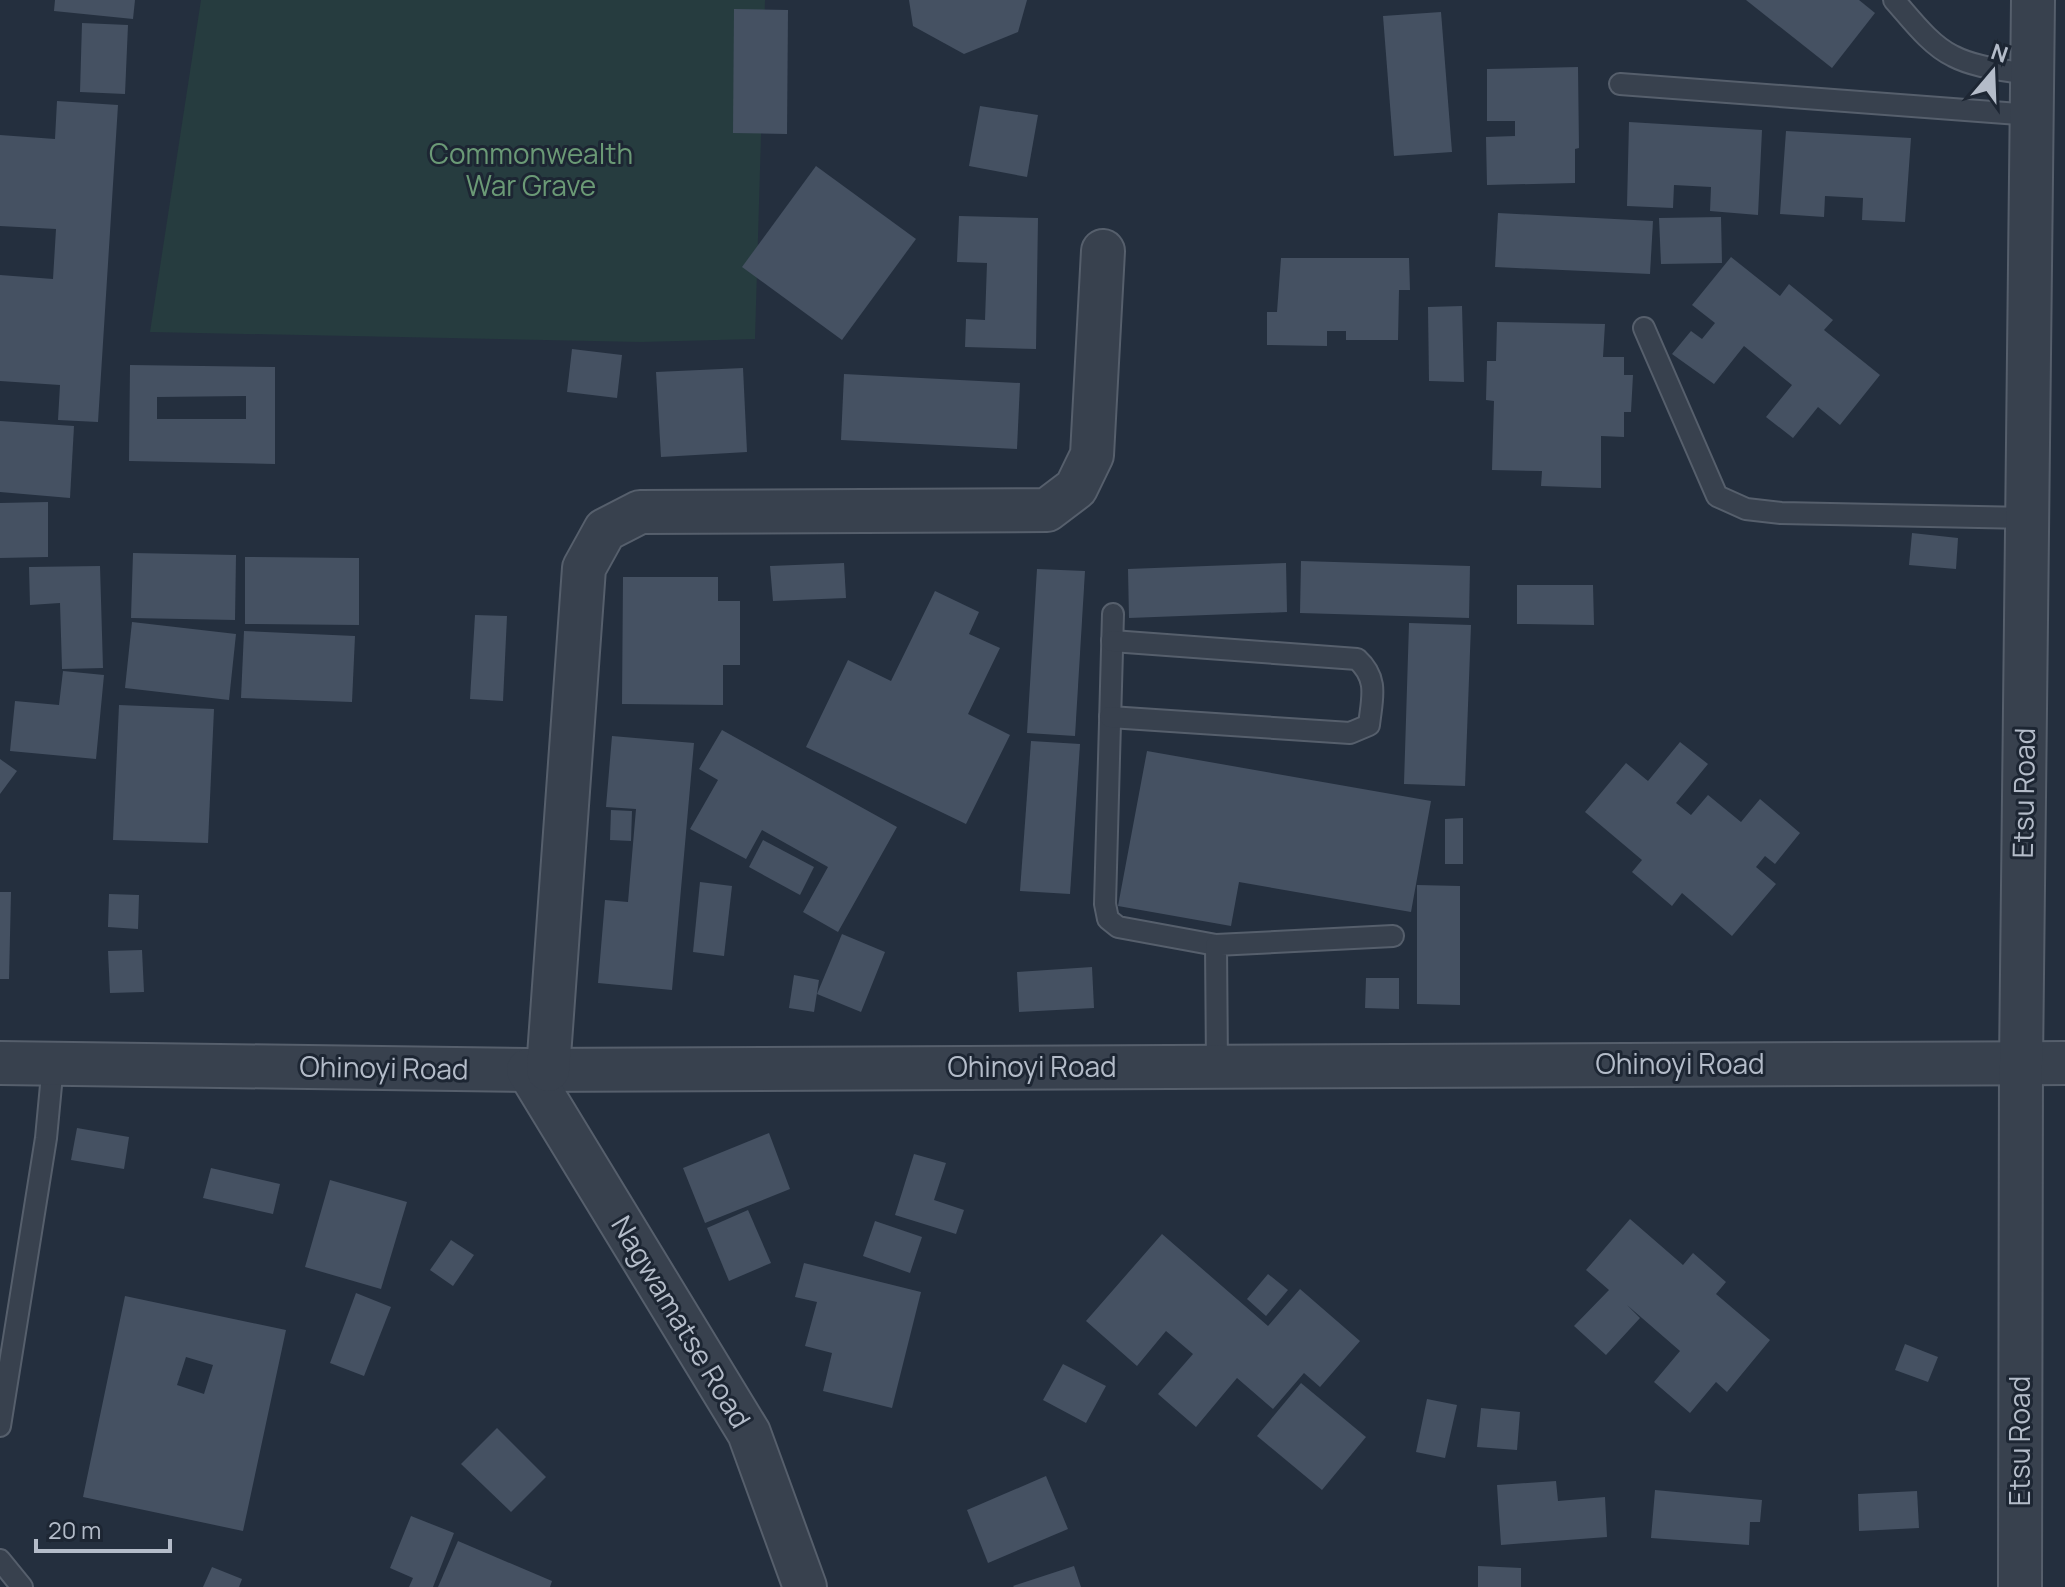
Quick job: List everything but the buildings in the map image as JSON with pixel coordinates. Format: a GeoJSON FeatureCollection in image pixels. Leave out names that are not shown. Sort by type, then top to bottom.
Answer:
{"type":"FeatureCollection","features":[{"type":"Feature","properties":{"kind":"street","name":"Etsu Road"},"geometry":{"type":"LineString","coordinates":[[2020,1587],[2021,1063],[2033,0]]}},
{"type":"Feature","properties":{"kind":"street"},"geometry":{"type":"LineString","coordinates":[[538,1070],[584,568],[605,530],[640,512],[1047,510],[1076,488],[1092,455],[1103,251]]}},
{"type":"Feature","properties":{"kind":"street","name":"Ohinoyi Road"},"geometry":{"type":"LineString","coordinates":[[0,1063],[538,1070],[2065,1063]]}},
{"type":"Feature","properties":{"kind":"street","name":"Nagwamatse Road"},"geometry":{"type":"LineString","coordinates":[[538,1070],[749,1433],[805,1587]]}},
{"type":"Feature","properties":{"kind":"lane"},"geometry":{"type":"LineString","coordinates":[[1894,0],[1916,25],[1950,55],[2032,95]]}},
{"type":"Feature","properties":{"kind":"lane"},"geometry":{"type":"LineString","coordinates":[[1620,84],[2032,95]]}},
{"type":"Feature","properties":{"kind":"lane"},"geometry":{"type":"LineString","coordinates":[[1644,328],[1717,496],[1746,509],[1781,513],[2028,518]]}},
{"type":"Feature","properties":{"kind":"lane"},"geometry":{"type":"LineString","coordinates":[[1113,614],[1105,904],[1108,919],[1118,927],[1216,945],[1393,936]]}},
{"type":"Feature","properties":{"kind":"lane"},"geometry":{"type":"LineString","coordinates":[[1110,717],[1350,733],[1369,725],[1373,688],[1369,670],[1357,659],[1112,641]]}},
{"type":"Feature","properties":{"kind":"lane"},"geometry":{"type":"LineString","coordinates":[[1216,945],[1217,1067]]}},
{"type":"Feature","properties":{"kind":"lane"},"geometry":{"type":"LineString","coordinates":[[0,1426],[46,1138],[53,1064]]}},
{"type":"Feature","properties":{"kind":"lane"},"geometry":{"type":"LineString","coordinates":[[0,1560],[22,1587]]}},
{"type":"Feature","properties":{"kind":"green space","name":"Commonwealth War Grave"},"geometry":{"type":"Polygon","coordinates":[[[201,0],[765,0],[755,339],[641,342],[150,332],[201,0]]]}}]}
